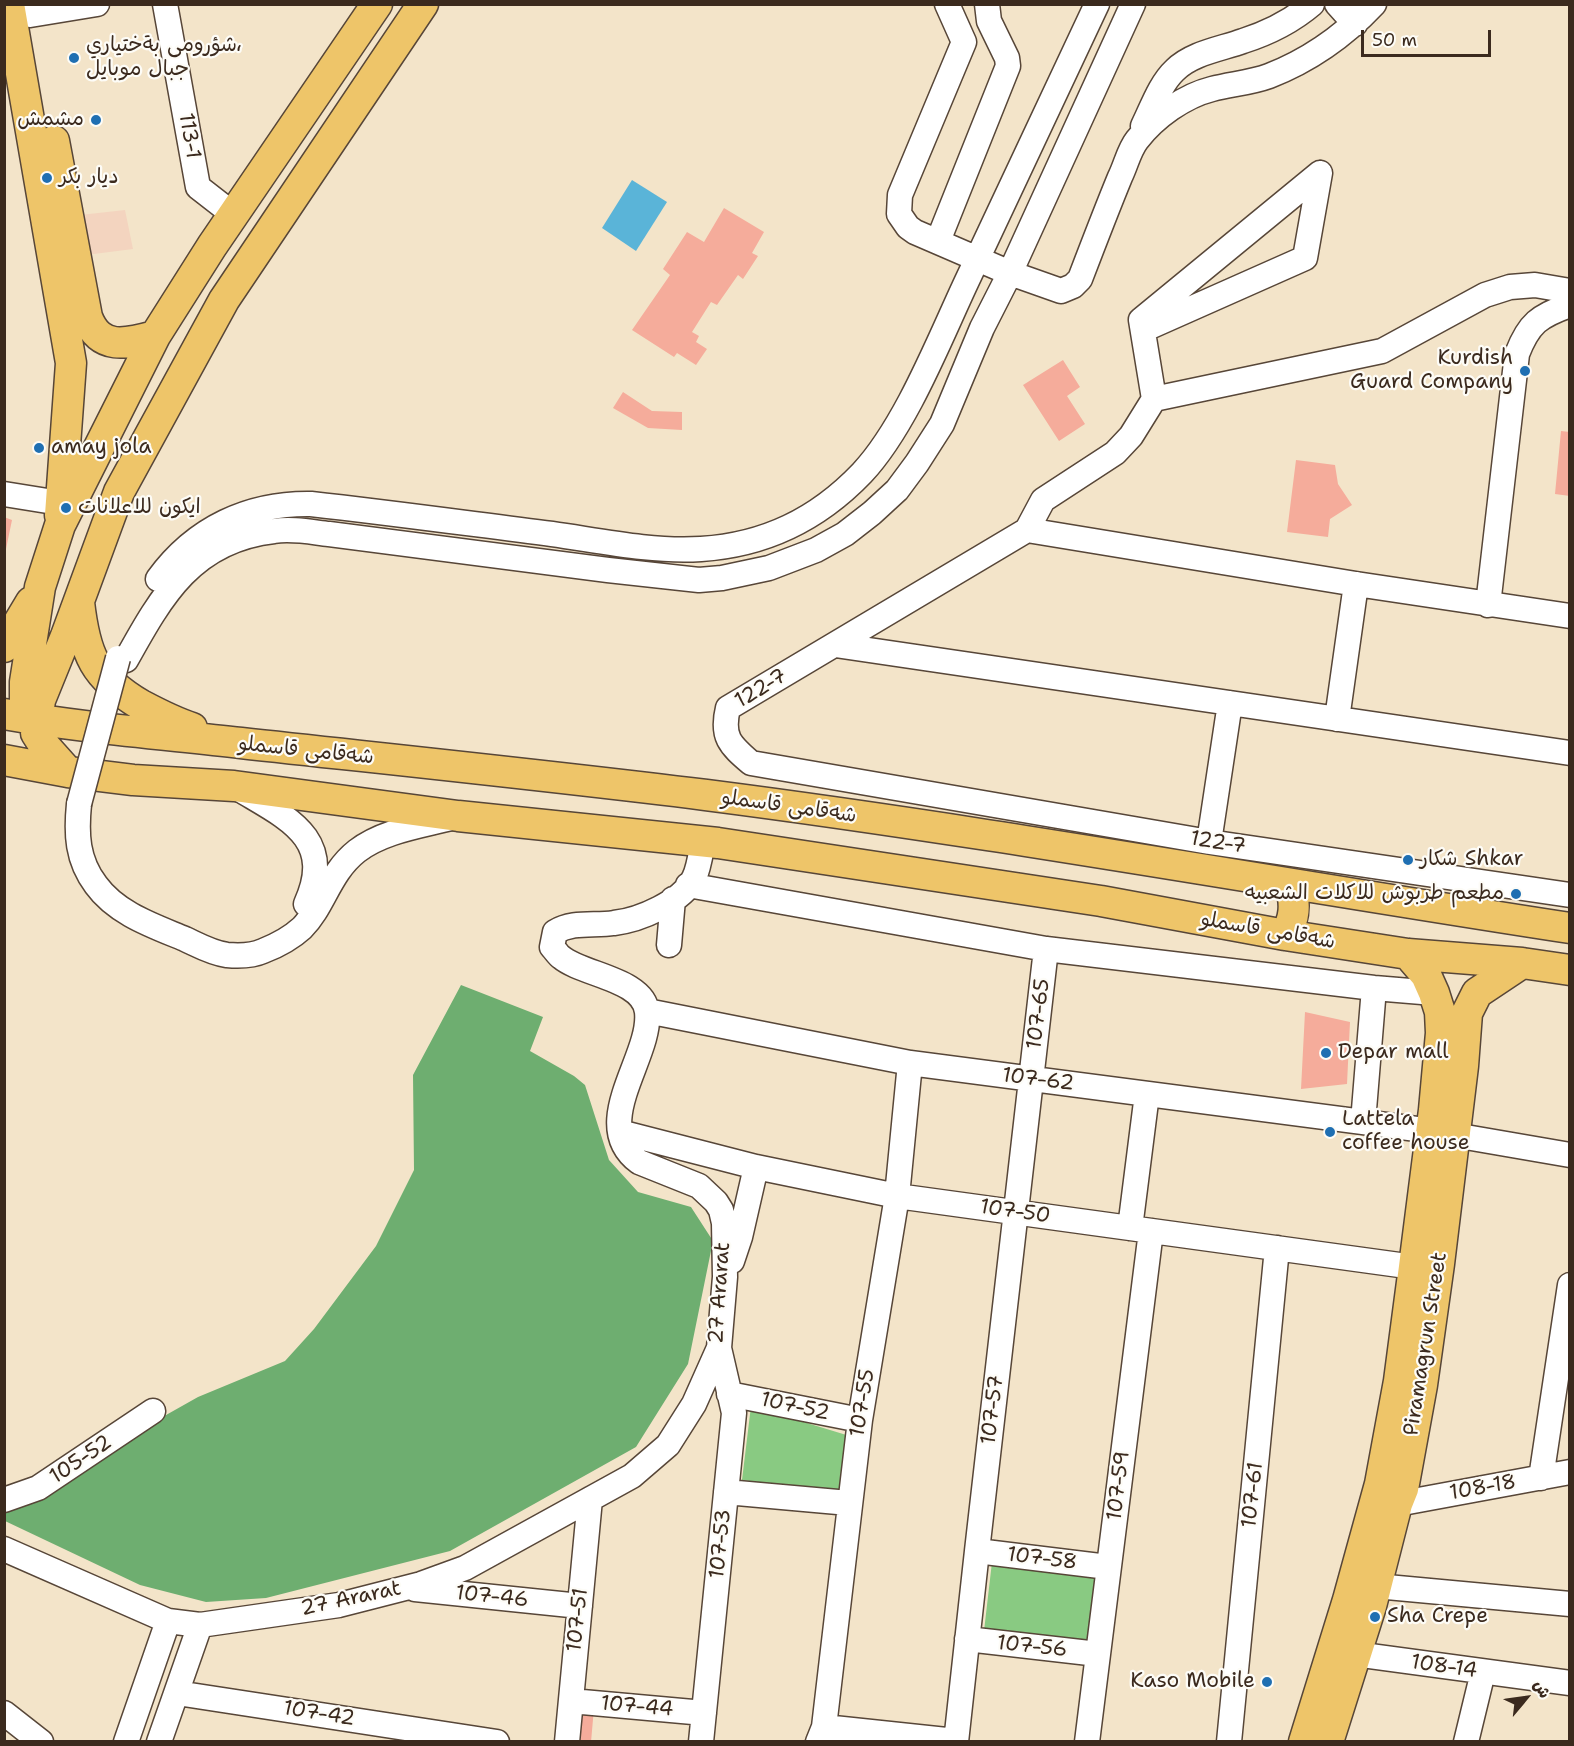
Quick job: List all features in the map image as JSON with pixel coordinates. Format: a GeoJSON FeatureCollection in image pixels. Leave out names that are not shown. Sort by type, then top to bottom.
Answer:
{"type":"FeatureCollection","features":[{"type":"Feature","properties":{"kind":"main road"},"geometry":{"type":"LineString","coordinates":[[60,514],[155,336],[377,4]]}},
{"type":"Feature","properties":{"kind":"main road"},"geometry":{"type":"LineString","coordinates":[[68,772],[36,733],[40,700],[119,492],[224,300],[423,4]]}},
{"type":"Feature","properties":{"kind":"main road"},"geometry":{"type":"LineString","coordinates":[[23,8],[91,328],[97,335],[117,343],[126,344],[155,336]]}},
{"type":"Feature","properties":{"kind":"main road"},"geometry":{"type":"LineString","coordinates":[[23,8],[69,344],[71,377],[60,514],[40,586],[25,682],[25,700],[37,720]]}},
{"type":"Feature","properties":{"kind":"main road"},"geometry":{"type":"LineString","coordinates":[[69,344],[81,345],[93,340],[97,335]]}},
{"type":"Feature","properties":{"kind":"main road"},"geometry":{"type":"LineString","coordinates":[[4,647],[40,586]]}},
{"type":"Feature","properties":{"kind":"main road"},"geometry":{"type":"LineString","coordinates":[[79,600],[84,640],[93,662],[106,680],[129,698],[170,721],[240,743]]}},
{"type":"Feature","properties":{"kind":"main road","name":"شەقامی قاسملو"},"geometry":{"type":"LineString","coordinates":[[4,714],[37,720],[707,795],[1114,854],[1290,885],[1569,928]]}},
{"type":"Feature","properties":{"kind":"main road"},"geometry":{"type":"LineString","coordinates":[[4,736],[37,720]]}},
{"type":"Feature","properties":{"kind":"main road","name":"شەقامی قاسملو"},"geometry":{"type":"LineString","coordinates":[[4,760],[68,772],[133,780],[234,786],[458,816],[703,841],[1101,902],[1285,935],[1408,954],[1522,963],[1569,970]]}},
{"type":"Feature","properties":{"kind":"main road"},"geometry":{"type":"LineString","coordinates":[[1285,935],[1293,920],[1295,902],[1290,885]]}},
{"type":"Feature","properties":{"kind":"main road"},"geometry":{"type":"LineString","coordinates":[[1318,940],[1321,910],[1329,891]]}},
{"type":"Feature","properties":{"kind":"main road","name":"Piramagrun Street"},"geometry":{"type":"LineString","coordinates":[[1328,1742],[1376,1586],[1396,1504],[1403,1489],[1422,1385],[1439,1264],[1443,1133],[1440,1012],[1426,975],[1408,954]]}},
{"type":"Feature","properties":{"kind":"main road","name":"Piramagrun Street"},"geometry":{"type":"LineString","coordinates":[[1304,1742],[1348,1600],[1380,1484],[1399,1381],[1414,1267],[1443,1133],[1463,1066],[1467,1013],[1477,993],[1522,963]]}},
{"type":"Feature","properties":{"kind":"street"},"geometry":{"type":"LineString","coordinates":[[23,8],[97,4]]}},
{"type":"Feature","properties":{"kind":"street","name":"113-1"},"geometry":{"type":"LineString","coordinates":[[165,4],[198,187],[234,215]]}},
{"type":"Feature","properties":{"kind":"street"},"geometry":{"type":"LineString","coordinates":[[947,4],[964,42],[905,179],[898,205],[899,214],[908,227],[977,259],[1056,291],[1067,290],[1077,282],[1136,142],[1167,78],[1180,65],[1269,32],[1299,15],[1312,4]]}},
{"type":"Feature","properties":{"kind":"street"},"geometry":{"type":"LineString","coordinates":[[938,241],[1006,76],[1009,62],[989,21],[987,4]]}},
{"type":"Feature","properties":{"kind":"street"},"geometry":{"type":"LineString","coordinates":[[458,816],[392,834],[368,844],[349,858],[334,876],[303,927],[264,951],[236,955],[213,951],[134,917],[103,893],[90,875],[80,854],[77,830],[122,659],[152,586],[170,563],[204,533],[221,522],[248,511],[282,504],[311,504],[615,543],[680,549],[722,547],[757,541],[793,526],[825,506],[854,481],[881,448],[908,405],[1096,4]]}},
{"type":"Feature","properties":{"kind":"street"},"geometry":{"type":"LineString","coordinates":[[122,659],[162,598],[183,572],[216,550],[260,533],[290,530],[329,534],[684,579],[722,578],[785,563],[845,534],[885,502],[918,464],[945,417],[982,328],[1025,241],[1133,4]]}},
{"type":"Feature","properties":{"kind":"street"},"geometry":{"type":"LineString","coordinates":[[1337,4],[1355,24]]}},
{"type":"Feature","properties":{"kind":"street"},"geometry":{"type":"LineString","coordinates":[[1136,142],[1146,130],[1171,109],[1211,89],[1245,83],[1298,63],[1322,49],[1355,24],[1374,4]]}},
{"type":"Feature","properties":{"kind":"street"},"geometry":{"type":"LineString","coordinates":[[964,42],[998,42]]}},
{"type":"Feature","properties":{"kind":"street"},"geometry":{"type":"LineString","coordinates":[[1200,56],[1211,89]]}},
{"type":"Feature","properties":{"kind":"street"},"geometry":{"type":"LineString","coordinates":[[1142,330],[1305,258],[1320,173],[1141,320],[1142,330],[1154,399],[1125,444],[1115,453],[1042,500],[1027,530],[1488,605],[1569,616]]}},
{"type":"Feature","properties":{"kind":"street"},"geometry":{"type":"LineString","coordinates":[[992,227],[1025,241]]}},
{"type":"Feature","properties":{"kind":"street"},"geometry":{"type":"LineString","coordinates":[[1154,399],[1382,351],[1485,295],[1510,287],[1535,285],[1569,291]]}},
{"type":"Feature","properties":{"kind":"street"},"geometry":{"type":"LineString","coordinates":[[1488,605],[1517,354],[1530,326],[1551,311],[1569,305]]}},
{"type":"Feature","properties":{"kind":"street"},"geometry":{"type":"LineString","coordinates":[[952,313],[982,328]]}},
{"type":"Feature","properties":{"kind":"street"},"geometry":{"type":"LineString","coordinates":[[4,494],[60,514]]}},
{"type":"Feature","properties":{"kind":"street","name":"122-7"},"geometry":{"type":"LineString","coordinates":[[1027,530],[728,708],[726,731],[729,742],[751,762],[1209,842],[1569,895]]}},
{"type":"Feature","properties":{"kind":"street"},"geometry":{"type":"LineString","coordinates":[[546,562],[553,553],[555,535]]}},
{"type":"Feature","properties":{"kind":"street"},"geometry":{"type":"LineString","coordinates":[[608,570],[606,564],[608,553],[615,543]]}},
{"type":"Feature","properties":{"kind":"street"},"geometry":{"type":"LineString","coordinates":[[1337,719],[1356,584]]}},
{"type":"Feature","properties":{"kind":"street"},"geometry":{"type":"LineString","coordinates":[[835,645],[1569,753]]}},
{"type":"Feature","properties":{"kind":"street"},"geometry":{"type":"LineString","coordinates":[[1209,842],[1230,703]]}},
{"type":"Feature","properties":{"kind":"street"},"geometry":{"type":"LineString","coordinates":[[84,805],[88,841],[96,863],[108,882],[128,897],[196,934],[224,944],[255,944],[285,930],[300,914],[313,886],[315,866],[308,841],[295,824],[234,786]]}},
{"type":"Feature","properties":{"kind":"street"},"geometry":{"type":"LineString","coordinates":[[620,1132],[625,1087],[644,1041],[647,1011],[641,997],[625,985],[578,967],[560,957],[552,947],[555,932],[564,926],[616,923],[662,907],[694,878],[703,841]]}},
{"type":"Feature","properties":{"kind":"street"},"geometry":{"type":"LineString","coordinates":[[669,945],[680,892]]}},
{"type":"Feature","properties":{"kind":"street"},"geometry":{"type":"LineString","coordinates":[[680,892],[1046,949],[1434,993]]}},
{"type":"Feature","properties":{"kind":"street","name":"107-65"},"geometry":{"type":"LineString","coordinates":[[1032,1079],[1046,949]]}},
{"type":"Feature","properties":{"kind":"street"},"geometry":{"type":"LineString","coordinates":[[1363,1122],[1374,988]]}},
{"type":"Feature","properties":{"kind":"street","name":"107-62"},"geometry":{"type":"LineString","coordinates":[[647,1011],[910,1063],[1443,1133],[1569,1155]]}},
{"type":"Feature","properties":{"kind":"street","name":"107-55"},"geometry":{"type":"LineString","coordinates":[[821,1735],[860,1420],[897,1196],[910,1063]]}},
{"type":"Feature","properties":{"kind":"street","name":"107-57"},"geometry":{"type":"LineString","coordinates":[[956,1741],[976,1551],[1032,1079]]}},
{"type":"Feature","properties":{"kind":"street","name":"107-59"},"geometry":{"type":"LineString","coordinates":[[1087,1742],[1108,1567],[1140,1230],[1147,1094]]}},
{"type":"Feature","properties":{"kind":"street","name":"107-50"},"geometry":{"type":"LineString","coordinates":[[620,1132],[756,1167],[897,1196],[1414,1267]]}},
{"type":"Feature","properties":{"kind":"street","name":"27 Ararat"},"geometry":{"type":"LineString","coordinates":[[4,1549],[168,1621],[200,1625],[339,1605],[405,1588],[465,1568],[632,1476],[668,1445],[694,1404],[719,1348],[725,1277],[724,1223],[721,1210],[709,1193],[699,1186],[639,1162],[624,1146],[620,1132]]}},
{"type":"Feature","properties":{"kind":"street"},"geometry":{"type":"LineString","coordinates":[[725,1277],[740,1237],[756,1167]]}},
{"type":"Feature","properties":{"kind":"street","name":"107-61"},"geometry":{"type":"LineString","coordinates":[[1229,1742],[1277,1248]]}},
{"type":"Feature","properties":{"kind":"street"},"geometry":{"type":"LineString","coordinates":[[1541,1478],[1569,1285]]}},
{"type":"Feature","properties":{"kind":"street","name":"107-53"},"geometry":{"type":"LineString","coordinates":[[701,1742],[734,1413],[719,1348]]}},
{"type":"Feature","properties":{"kind":"street","name":"107-52"},"geometry":{"type":"LineString","coordinates":[[729,1394],[860,1420]]}},
{"type":"Feature","properties":{"kind":"street","name":"105-52"},"geometry":{"type":"LineString","coordinates":[[4,1500],[38,1488],[153,1411]]}},
{"type":"Feature","properties":{"kind":"street","name":"108-18"},"geometry":{"type":"LineString","coordinates":[[1396,1504],[1569,1472]]}},
{"type":"Feature","properties":{"kind":"street"},"geometry":{"type":"LineString","coordinates":[[726,1492],[849,1503]]}},
{"type":"Feature","properties":{"kind":"street","name":"107-51"},"geometry":{"type":"LineString","coordinates":[[567,1742],[590,1499]]}},
{"type":"Feature","properties":{"kind":"street","name":"107-58"},"geometry":{"type":"LineString","coordinates":[[976,1551],[1108,1567]]}},
{"type":"Feature","properties":{"kind":"street"},"geometry":{"type":"LineString","coordinates":[[1376,1586],[1569,1604]]}},
{"type":"Feature","properties":{"kind":"street","name":"107-46"},"geometry":{"type":"LineString","coordinates":[[405,1588],[580,1606]]}},
{"type":"Feature","properties":{"kind":"street"},"geometry":{"type":"LineString","coordinates":[[126,1742],[168,1621]]}},
{"type":"Feature","properties":{"kind":"street"},"geometry":{"type":"LineString","coordinates":[[159,1742],[200,1625]]}},
{"type":"Feature","properties":{"kind":"street","name":"107-56"},"geometry":{"type":"LineString","coordinates":[[967,1640],[1098,1654]]}},
{"type":"Feature","properties":{"kind":"street","name":"108-14"},"geometry":{"type":"LineString","coordinates":[[1355,1654],[1569,1683]]}},
{"type":"Feature","properties":{"kind":"street"},"geometry":{"type":"LineString","coordinates":[[1466,1742],[1483,1672]]}},
{"type":"Feature","properties":{"kind":"street","name":"107-42"},"geometry":{"type":"LineString","coordinates":[[177,1693],[497,1742]]}},
{"type":"Feature","properties":{"kind":"street","name":"107-44"},"geometry":{"type":"LineString","coordinates":[[571,1701],[704,1713]]}},
{"type":"Feature","properties":{"kind":"street"},"geometry":{"type":"LineString","coordinates":[[4,1713],[41,1742]]}},
{"type":"Feature","properties":{"kind":"street"},"geometry":{"type":"LineString","coordinates":[[821,1735],[956,1741]]}},
{"type":"Feature","properties":{"kind":"shaded area"},"geometry":{"type":"Polygon","coordinates":[[[125,210],[133,249],[86,255],[80,215],[125,210]]]}},
{"type":"Feature","properties":{"kind":"green space"},"geometry":{"type":"Polygon","coordinates":[[[461,985],[543,1017],[530,1051],[574,1076],[585,1085],[609,1160],[638,1192],[691,1207],[713,1241],[688,1364],[636,1447],[450,1551],[266,1598],[206,1602],[140,1585],[5,1521],[5,1513],[143,1428],[198,1397],[285,1361],[314,1329],[376,1246],[414,1170],[413,1075],[461,985]]]}},
{"type":"Feature","properties":{"kind":"green space"},"geometry":{"type":"Polygon","coordinates":[[[751,1406],[853,1437],[844,1493],[742,1480],[751,1406]]]}},
{"type":"Feature","properties":{"kind":"green space"},"geometry":{"type":"Polygon","coordinates":[[[992,1562],[1099,1574],[1091,1644],[984,1631],[992,1562]]]}},
{"type":"Feature","properties":{"kind":"water"},"geometry":{"type":"Polygon","coordinates":[[[632,180],[667,202],[636,251],[602,228],[632,180]]]}},
{"type":"Feature","properties":{"kind":"building"},"geometry":{"type":"Polygon","coordinates":[[[724,208],[764,232],[752,253],[758,256],[743,279],[738,275],[717,305],[711,302],[692,332],[699,336],[696,342],[707,349],[696,365],[677,353],[674,357],[632,330],[670,275],[663,269],[687,232],[704,242],[724,208]]]}},
{"type":"Feature","properties":{"kind":"building"},"geometry":{"type":"Polygon","coordinates":[[[1063,360],[1080,387],[1067,396],[1085,424],[1059,441],[1023,385],[1063,360]]]}},
{"type":"Feature","properties":{"kind":"building"},"geometry":{"type":"Polygon","coordinates":[[[623,392],[652,411],[682,412],[682,430],[648,428],[613,408],[623,392]]]}},
{"type":"Feature","properties":{"kind":"building"},"geometry":{"type":"Polygon","coordinates":[[[1561,431],[1570,432],[1570,496],[1555,494],[1561,431]]]}},
{"type":"Feature","properties":{"kind":"building"},"geometry":{"type":"Polygon","coordinates":[[[1296,460],[1335,465],[1338,484],[1352,505],[1330,519],[1328,537],[1287,532],[1296,460]]]}},
{"type":"Feature","properties":{"kind":"building"},"geometry":{"type":"Polygon","coordinates":[[[4,517],[12,520],[6,549],[4,549],[4,517]]]}},
{"type":"Feature","properties":{"kind":"building","name":"Depar mall"},"geometry":{"type":"Polygon","coordinates":[[[1305,1012],[1350,1022],[1347,1084],[1301,1089],[1305,1012]]]}},
{"type":"Feature","properties":{"kind":"building"},"geometry":{"type":"Polygon","coordinates":[[[575,1706],[594,1708],[591,1742],[572,1742],[575,1706]]]}},
{"type":"Feature","properties":{"kind":"place","name":"شؤرومى بةختياري، جبال موبايل"},"geometry":{"type":"Point","coordinates":[74,58]}},
{"type":"Feature","properties":{"kind":"place","name":"مشمش"},"geometry":{"type":"Point","coordinates":[96,120]}},
{"type":"Feature","properties":{"kind":"place","name":"ديار بكر"},"geometry":{"type":"Point","coordinates":[47,178]}},
{"type":"Feature","properties":{"kind":"place","name":"Kurdish Guard Company"},"geometry":{"type":"Point","coordinates":[1525,371]}},
{"type":"Feature","properties":{"kind":"place","name":"amay jola"},"geometry":{"type":"Point","coordinates":[39,448]}},
{"type":"Feature","properties":{"kind":"place","name":"ايكون للاعلانات"},"geometry":{"type":"Point","coordinates":[66,508]}},
{"type":"Feature","properties":{"kind":"place","name":"شکار Shkar"},"geometry":{"type":"Point","coordinates":[1408,860]}},
{"type":"Feature","properties":{"kind":"place","name":"مطعم طربوش للاكلات الشعبيه"},"geometry":{"type":"Point","coordinates":[1516,894]}},
{"type":"Feature","properties":{"kind":"place","name":"Depar mall"},"geometry":{"type":"Point","coordinates":[1326,1053]}},
{"type":"Feature","properties":{"kind":"place","name":"Lattela coffee house"},"geometry":{"type":"Point","coordinates":[1330,1132]}},
{"type":"Feature","properties":{"kind":"place","name":"Sha Crepe"},"geometry":{"type":"Point","coordinates":[1375,1617]}},
{"type":"Feature","properties":{"kind":"place","name":"Kaso Mobile"},"geometry":{"type":"Point","coordinates":[1267,1682]}}]}
